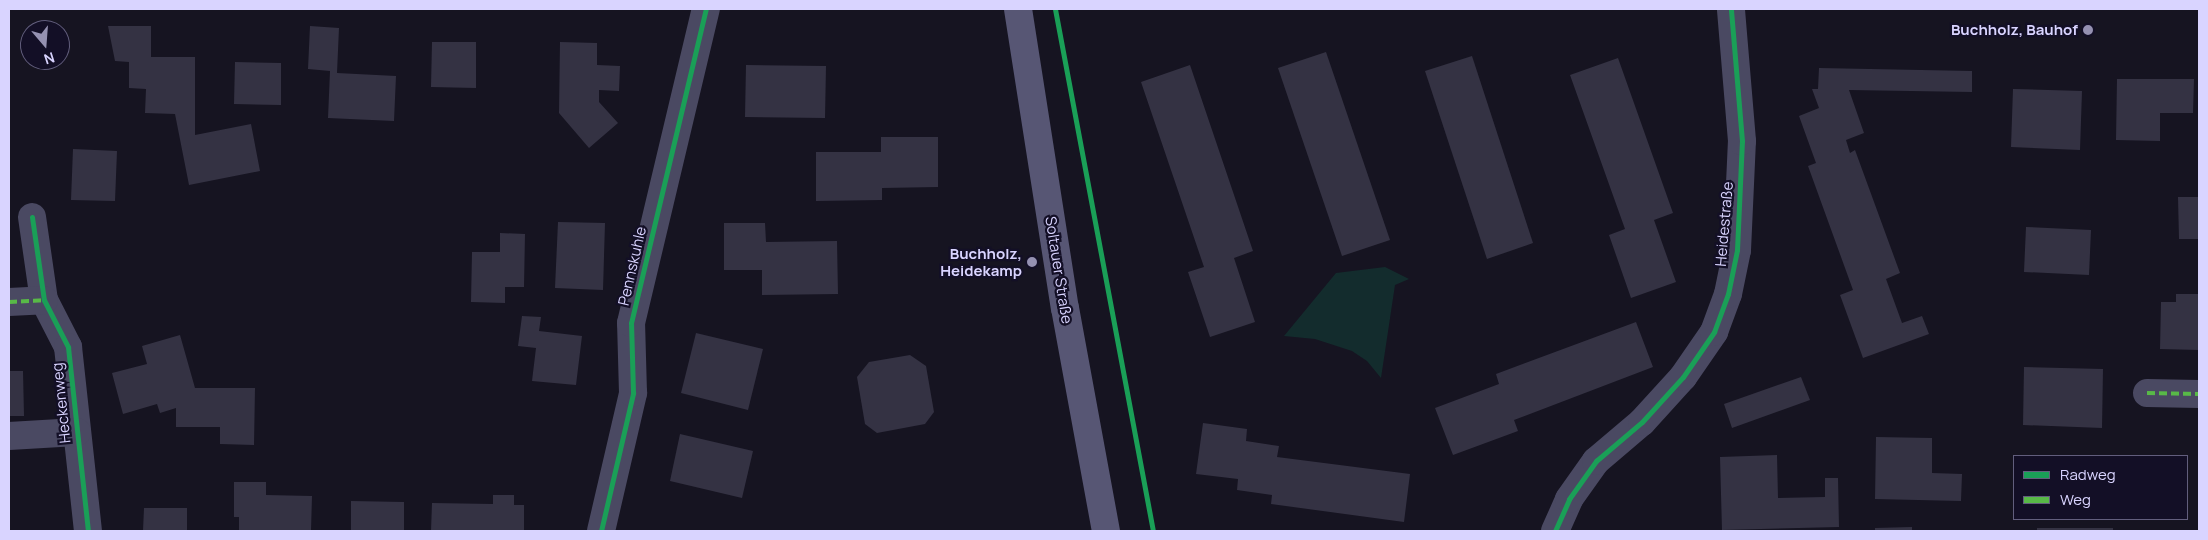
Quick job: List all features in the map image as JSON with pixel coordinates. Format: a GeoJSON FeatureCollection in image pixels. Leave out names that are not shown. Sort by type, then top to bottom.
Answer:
{"type":"FeatureCollection","features":[{"type":"Feature","properties":{"kind":"main road","name":"Soltauer Straße"},"geometry":{"type":"LineString","coordinates":[[1018,9],[1065,308],[1106,531]]}},
{"type":"Feature","properties":{"kind":"street","name":"Pennskuhle"},"geometry":{"type":"LineString","coordinates":[[600,531],[633,393],[632,323],[706,9]]}},
{"type":"Feature","properties":{"kind":"street","name":"Heidestraße"},"geometry":{"type":"LineString","coordinates":[[1555,531],[1569,498],[1596,461],[1642,422],[1683,377],[1714,332],[1728,294],[1737,250],[1742,141],[1731,9]]}},
{"type":"Feature","properties":{"kind":"street","name":"Heckenweg"},"geometry":{"type":"LineString","coordinates":[[32,217],[44,300],[68,347],[88,531]]}},
{"type":"Feature","properties":{"kind":"street"},"geometry":{"type":"LineString","coordinates":[[9,302],[44,300]]}},
{"type":"Feature","properties":{"kind":"street"},"geometry":{"type":"LineString","coordinates":[[2148,393],[2199,394]]}},
{"type":"Feature","properties":{"kind":"street"},"geometry":{"type":"LineString","coordinates":[[9,436],[77,432]]}},
{"type":"Feature","properties":{"kind":"green space"},"geometry":{"type":"Polygon","coordinates":[[[1385,267],[1409,279],[1395,285],[1381,378],[1367,361],[1352,351],[1315,339],[1284,336],[1336,273],[1385,267]]]}},
{"type":"Feature","properties":{"kind":"building"},"geometry":{"type":"Polygon","coordinates":[[[108,26],[151,26],[151,57],[195,57],[195,135],[251,124],[260,171],[189,185],[175,114],[145,113],[146,89],[129,88],[129,62],[115,61],[108,26]]]}},
{"type":"Feature","properties":{"kind":"building"},"geometry":{"type":"Polygon","coordinates":[[[310,26],[339,28],[337,73],[396,76],[394,121],[328,118],[330,71],[308,69],[310,26]]]}},
{"type":"Feature","properties":{"kind":"building"},"geometry":{"type":"Polygon","coordinates":[[[432,42],[476,42],[476,88],[431,87],[432,42]]]}},
{"type":"Feature","properties":{"kind":"building"},"geometry":{"type":"Polygon","coordinates":[[[560,42],[597,43],[597,65],[620,66],[619,91],[599,90],[599,102],[618,123],[589,148],[559,113],[560,42]]]}},
{"type":"Feature","properties":{"kind":"building"},"geometry":{"type":"Polygon","coordinates":[[[1326,52],[1390,240],[1342,256],[1278,68],[1326,52]]]}},
{"type":"Feature","properties":{"kind":"building"},"geometry":{"type":"Polygon","coordinates":[[[1472,56],[1533,243],[1487,259],[1425,71],[1472,56]]]}},
{"type":"Feature","properties":{"kind":"building"},"geometry":{"type":"Polygon","coordinates":[[[1618,58],[1673,213],[1654,220],[1676,282],[1631,298],[1609,235],[1625,229],[1570,75],[1618,58]]]}},
{"type":"Feature","properties":{"kind":"building"},"geometry":{"type":"Polygon","coordinates":[[[235,62],[281,63],[281,105],[234,104],[235,62]]]}},
{"type":"Feature","properties":{"kind":"building"},"geometry":{"type":"Polygon","coordinates":[[[746,65],[826,66],[825,118],[745,117],[746,65]]]}},
{"type":"Feature","properties":{"kind":"building"},"geometry":{"type":"Polygon","coordinates":[[[1190,65],[1253,251],[1234,258],[1255,322],[1210,337],[1188,272],[1204,267],[1141,82],[1190,65]]]}},
{"type":"Feature","properties":{"kind":"building"},"geometry":{"type":"Polygon","coordinates":[[[1819,68],[1972,71],[1972,92],[1849,90],[1864,133],[1846,140],[1850,153],[1855,150],[1900,273],[1886,279],[1902,323],[1922,316],[1929,334],[1863,358],[1840,295],[1853,290],[1808,166],[1816,163],[1799,116],[1819,108],[1812,89],[1818,89],[1819,68]]]}},
{"type":"Feature","properties":{"kind":"building"},"geometry":{"type":"Polygon","coordinates":[[[2117,79],[2194,79],[2193,113],[2160,113],[2160,141],[2116,140],[2117,79]]]}},
{"type":"Feature","properties":{"kind":"building"},"geometry":{"type":"Polygon","coordinates":[[[2013,89],[2082,91],[2080,150],[2011,147],[2013,89]]]}},
{"type":"Feature","properties":{"kind":"building"},"geometry":{"type":"Polygon","coordinates":[[[881,137],[938,137],[938,187],[882,188],[882,200],[816,201],[816,152],[881,152],[881,137]]]}},
{"type":"Feature","properties":{"kind":"building"},"geometry":{"type":"Polygon","coordinates":[[[73,149],[117,151],[115,201],[71,200],[73,149]]]}},
{"type":"Feature","properties":{"kind":"building"},"geometry":{"type":"Polygon","coordinates":[[[2178,197],[2199,197],[2199,239],[2179,239],[2178,197]]]}},
{"type":"Feature","properties":{"kind":"building"},"geometry":{"type":"Polygon","coordinates":[[[558,222],[605,223],[603,290],[555,288],[558,222]]]}},
{"type":"Feature","properties":{"kind":"building"},"geometry":{"type":"Polygon","coordinates":[[[724,223],[765,223],[766,242],[837,241],[838,294],[762,295],[762,270],[724,270],[724,223]]]}},
{"type":"Feature","properties":{"kind":"building"},"geometry":{"type":"Polygon","coordinates":[[[2026,227],[2091,230],[2089,275],[2024,272],[2026,227]]]}},
{"type":"Feature","properties":{"kind":"building"},"geometry":{"type":"Polygon","coordinates":[[[500,233],[525,234],[524,287],[505,287],[505,303],[471,302],[472,252],[500,252],[500,233]]]}},
{"type":"Feature","properties":{"kind":"building"},"geometry":{"type":"Polygon","coordinates":[[[2176,294],[2199,294],[2199,350],[2160,349],[2161,302],[2176,302],[2176,294]]]}},
{"type":"Feature","properties":{"kind":"building"},"geometry":{"type":"Polygon","coordinates":[[[522,316],[541,317],[539,331],[582,336],[576,385],[532,381],[536,348],[518,346],[522,316]]]}},
{"type":"Feature","properties":{"kind":"building"},"geometry":{"type":"Polygon","coordinates":[[[1636,322],[1653,367],[1514,420],[1518,431],[1453,455],[1435,408],[1499,384],[1496,374],[1636,322]]]}},
{"type":"Feature","properties":{"kind":"building"},"geometry":{"type":"Polygon","coordinates":[[[696,333],[763,349],[748,410],[681,393],[696,333]]]}},
{"type":"Feature","properties":{"kind":"building"},"geometry":{"type":"Polygon","coordinates":[[[180,335],[195,388],[255,388],[254,445],[220,444],[220,427],[176,427],[176,408],[160,413],[157,404],[123,414],[112,373],[147,364],[142,346],[180,335]]]}},
{"type":"Feature","properties":{"kind":"building"},"geometry":{"type":"Polygon","coordinates":[[[910,355],[926,366],[934,412],[925,424],[877,433],[865,424],[857,377],[869,362],[910,355]]]}},
{"type":"Feature","properties":{"kind":"building"},"geometry":{"type":"Polygon","coordinates":[[[2024,367],[2103,369],[2102,428],[2023,425],[2024,367]]]}},
{"type":"Feature","properties":{"kind":"building"},"geometry":{"type":"Polygon","coordinates":[[[9,371],[23,371],[24,416],[9,416],[9,371]]]}},
{"type":"Feature","properties":{"kind":"building"},"geometry":{"type":"Polygon","coordinates":[[[1801,377],[1810,400],[1732,428],[1724,404],[1801,377]]]}},
{"type":"Feature","properties":{"kind":"building"},"geometry":{"type":"Polygon","coordinates":[[[1203,423],[1247,429],[1246,441],[1279,446],[1277,457],[1410,474],[1404,522],[1271,504],[1272,495],[1237,490],[1238,479],[1196,474],[1203,423]]]}},
{"type":"Feature","properties":{"kind":"building"},"geometry":{"type":"Polygon","coordinates":[[[680,434],[753,451],[742,498],[670,481],[680,434]]]}},
{"type":"Feature","properties":{"kind":"building"},"geometry":{"type":"Polygon","coordinates":[[[1876,437],[1932,438],[1932,473],[1962,474],[1961,501],[1875,499],[1876,437]]]}},
{"type":"Feature","properties":{"kind":"building"},"geometry":{"type":"Polygon","coordinates":[[[1777,455],[1778,498],[1825,497],[1825,478],[1838,478],[1839,527],[1722,530],[1720,457],[1777,455]]]}},
{"type":"Feature","properties":{"kind":"building"},"geometry":{"type":"Polygon","coordinates":[[[234,482],[266,482],[266,495],[312,496],[311,531],[239,531],[239,517],[234,517],[234,482]]]}},
{"type":"Feature","properties":{"kind":"building"},"geometry":{"type":"Polygon","coordinates":[[[493,495],[514,495],[514,505],[524,505],[524,531],[431,531],[432,503],[493,504],[493,495]]]}},
{"type":"Feature","properties":{"kind":"building"},"geometry":{"type":"Polygon","coordinates":[[[351,501],[404,502],[404,531],[351,531],[351,501]]]}},
{"type":"Feature","properties":{"kind":"building"},"geometry":{"type":"Polygon","coordinates":[[[144,508],[187,508],[187,531],[143,531],[144,508]]]}},
{"type":"Feature","properties":{"kind":"building"},"geometry":{"type":"Polygon","coordinates":[[[1912,527],[1912,531],[1875,531],[1875,528],[1912,527]]]}},
{"type":"Feature","properties":{"kind":"building"},"geometry":{"type":"Polygon","coordinates":[[[2037,528],[2113,528],[2113,531],[2037,531],[2037,528]]]}},
{"type":"Feature","properties":{"kind":"marked path"},"geometry":{"type":"LineString","coordinates":[[9,302],[44,300]]}},
{"type":"Feature","properties":{"kind":"marked path"},"geometry":{"type":"LineString","coordinates":[[2147,393],[2199,394]]}},
{"type":"Feature","properties":{"kind":"cycle path"},"geometry":{"type":"LineString","coordinates":[[601,531],[633,393],[631,323],[706,9]]}},
{"type":"Feature","properties":{"kind":"cycle path"},"geometry":{"type":"LineString","coordinates":[[1055,9],[1153,531]]}},
{"type":"Feature","properties":{"kind":"cycle path"},"geometry":{"type":"LineString","coordinates":[[1555,531],[1569,499],[1596,461],[1642,422],[1683,377],[1714,332],[1728,294],[1737,250],[1742,141],[1731,9]]}},
{"type":"Feature","properties":{"kind":"cycle path"},"geometry":{"type":"LineString","coordinates":[[32,217],[44,300],[68,347],[88,531]]}},
{"type":"Feature","properties":{"kind":"place","name":"Buchholz, Bauhof"},"geometry":{"type":"Point","coordinates":[2088,30]}},
{"type":"Feature","properties":{"kind":"place","name":"Buchholz, Heidekamp"},"geometry":{"type":"Point","coordinates":[1032,262]}}]}
